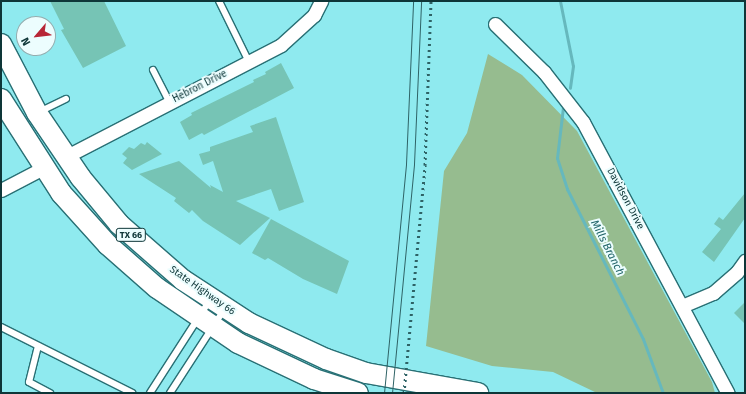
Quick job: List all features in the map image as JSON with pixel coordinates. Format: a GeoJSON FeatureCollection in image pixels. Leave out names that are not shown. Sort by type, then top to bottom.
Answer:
{"type":"FeatureCollection","features":[{"type":"Feature","properties":{"kind":"main road","name":"State Highway 66"},"geometry":{"type":"LineString","coordinates":[[1,44],[37,113],[64,156],[117,222],[183,280],[218,304],[297,347],[366,373],[478,393]]}},
{"type":"Feature","properties":{"kind":"main road"},"geometry":{"type":"LineString","coordinates":[[1,93],[16,106],[46,152],[55,158],[64,156]]}},
{"type":"Feature","properties":{"kind":"main road","name":"TX 66"},"geometry":{"type":"LineString","coordinates":[[1,99],[43,168],[83,218],[108,245],[157,288],[206,323],[287,368],[358,393]]}},
{"type":"Feature","properties":{"kind":"main road"},"geometry":{"type":"LineString","coordinates":[[43,168],[57,172],[93,207],[117,222]]}},
{"type":"Feature","properties":{"kind":"street","name":"Hebron Drive"},"geometry":{"type":"LineString","coordinates":[[64,156],[281,45],[314,15],[321,1]]}},
{"type":"Feature","properties":{"kind":"street","name":"Davidson Drive"},"geometry":{"type":"LineString","coordinates":[[494,24],[544,72],[583,122],[728,393]]}},
{"type":"Feature","properties":{"kind":"street"},"geometry":{"type":"LineString","coordinates":[[1,190],[43,168]]}},
{"type":"Feature","properties":{"kind":"street"},"geometry":{"type":"LineString","coordinates":[[682,306],[713,293],[737,272],[745,261]]}},
{"type":"Feature","properties":{"kind":"lane"},"geometry":{"type":"LineString","coordinates":[[219,1],[249,62]]}},
{"type":"Feature","properties":{"kind":"lane"},"geometry":{"type":"LineString","coordinates":[[153,70],[170,103]]}},
{"type":"Feature","properties":{"kind":"lane"},"geometry":{"type":"LineString","coordinates":[[37,113],[66,99]]}},
{"type":"Feature","properties":{"kind":"lane"},"geometry":{"type":"LineString","coordinates":[[170,393],[206,323],[218,304]]}},
{"type":"Feature","properties":{"kind":"lane"},"geometry":{"type":"LineString","coordinates":[[150,393],[206,323],[218,304]]}},
{"type":"Feature","properties":{"kind":"lane"},"geometry":{"type":"LineString","coordinates":[[1,327],[132,393]]}},
{"type":"Feature","properties":{"kind":"lane"},"geometry":{"type":"LineString","coordinates":[[38,346],[29,382],[50,393]]}},
{"type":"Feature","properties":{"kind":"green space"},"geometry":{"type":"Polygon","coordinates":[[[488,54],[522,75],[577,131],[712,382],[715,393],[597,393],[553,372],[492,366],[426,346],[444,171],[467,133],[488,54]]]}},
{"type":"Feature","properties":{"kind":"building"},"geometry":{"type":"Polygon","coordinates":[[[50,1],[104,1],[126,46],[83,68],[61,30],[64,29],[50,1]]]}},
{"type":"Feature","properties":{"kind":"building"},"geometry":{"type":"Polygon","coordinates":[[[281,63],[294,88],[204,135],[202,133],[189,140],[180,122],[192,115],[191,113],[254,82],[253,80],[266,74],[265,72],[281,63]]]}},
{"type":"Feature","properties":{"kind":"building"},"geometry":{"type":"Polygon","coordinates":[[[276,117],[304,202],[279,211],[271,189],[236,201],[270,218],[240,245],[203,221],[192,210],[189,213],[174,201],[176,198],[139,174],[179,161],[211,188],[210,185],[223,192],[213,161],[203,165],[199,154],[210,151],[210,147],[253,132],[250,126],[276,117]]]}},
{"type":"Feature","properties":{"kind":"building"},"geometry":{"type":"Polygon","coordinates":[[[147,142],[162,154],[132,170],[123,163],[127,158],[122,154],[129,147],[134,149],[141,143],[145,145],[147,142]]]}},
{"type":"Feature","properties":{"kind":"building"},"geometry":{"type":"Polygon","coordinates":[[[745,193],[745,218],[714,262],[702,252],[721,229],[714,224],[719,217],[723,220],[745,193]]]}},
{"type":"Feature","properties":{"kind":"building"},"geometry":{"type":"Polygon","coordinates":[[[271,219],[349,261],[337,294],[303,279],[268,258],[265,260],[252,253],[271,219]]]}},
{"type":"Feature","properties":{"kind":"building"},"geometry":{"type":"Polygon","coordinates":[[[745,302],[745,324],[734,313],[745,302]]]}},
{"type":"Feature","properties":{"kind":"waterway","name":"Mills Branch"},"geometry":{"type":"LineString","coordinates":[[560,1],[573,66],[570,88]]}},
{"type":"Feature","properties":{"kind":"waterway","name":"Mills Branch"},"geometry":{"type":"LineString","coordinates":[[563,107],[557,158],[567,189],[643,339],[663,393]]}},
{"type":"Feature","properties":{"kind":"tram line"},"geometry":{"type":"LineString","coordinates":[[384,393],[406,164],[413,1]]}},
{"type":"Feature","properties":{"kind":"tram line"},"geometry":{"type":"LineString","coordinates":[[392,393],[414,164],[421,1]]}},
{"type":"Feature","properties":{"kind":"railway"},"geometry":{"type":"LineString","coordinates":[[404,393],[425,165],[431,1]]}}]}
